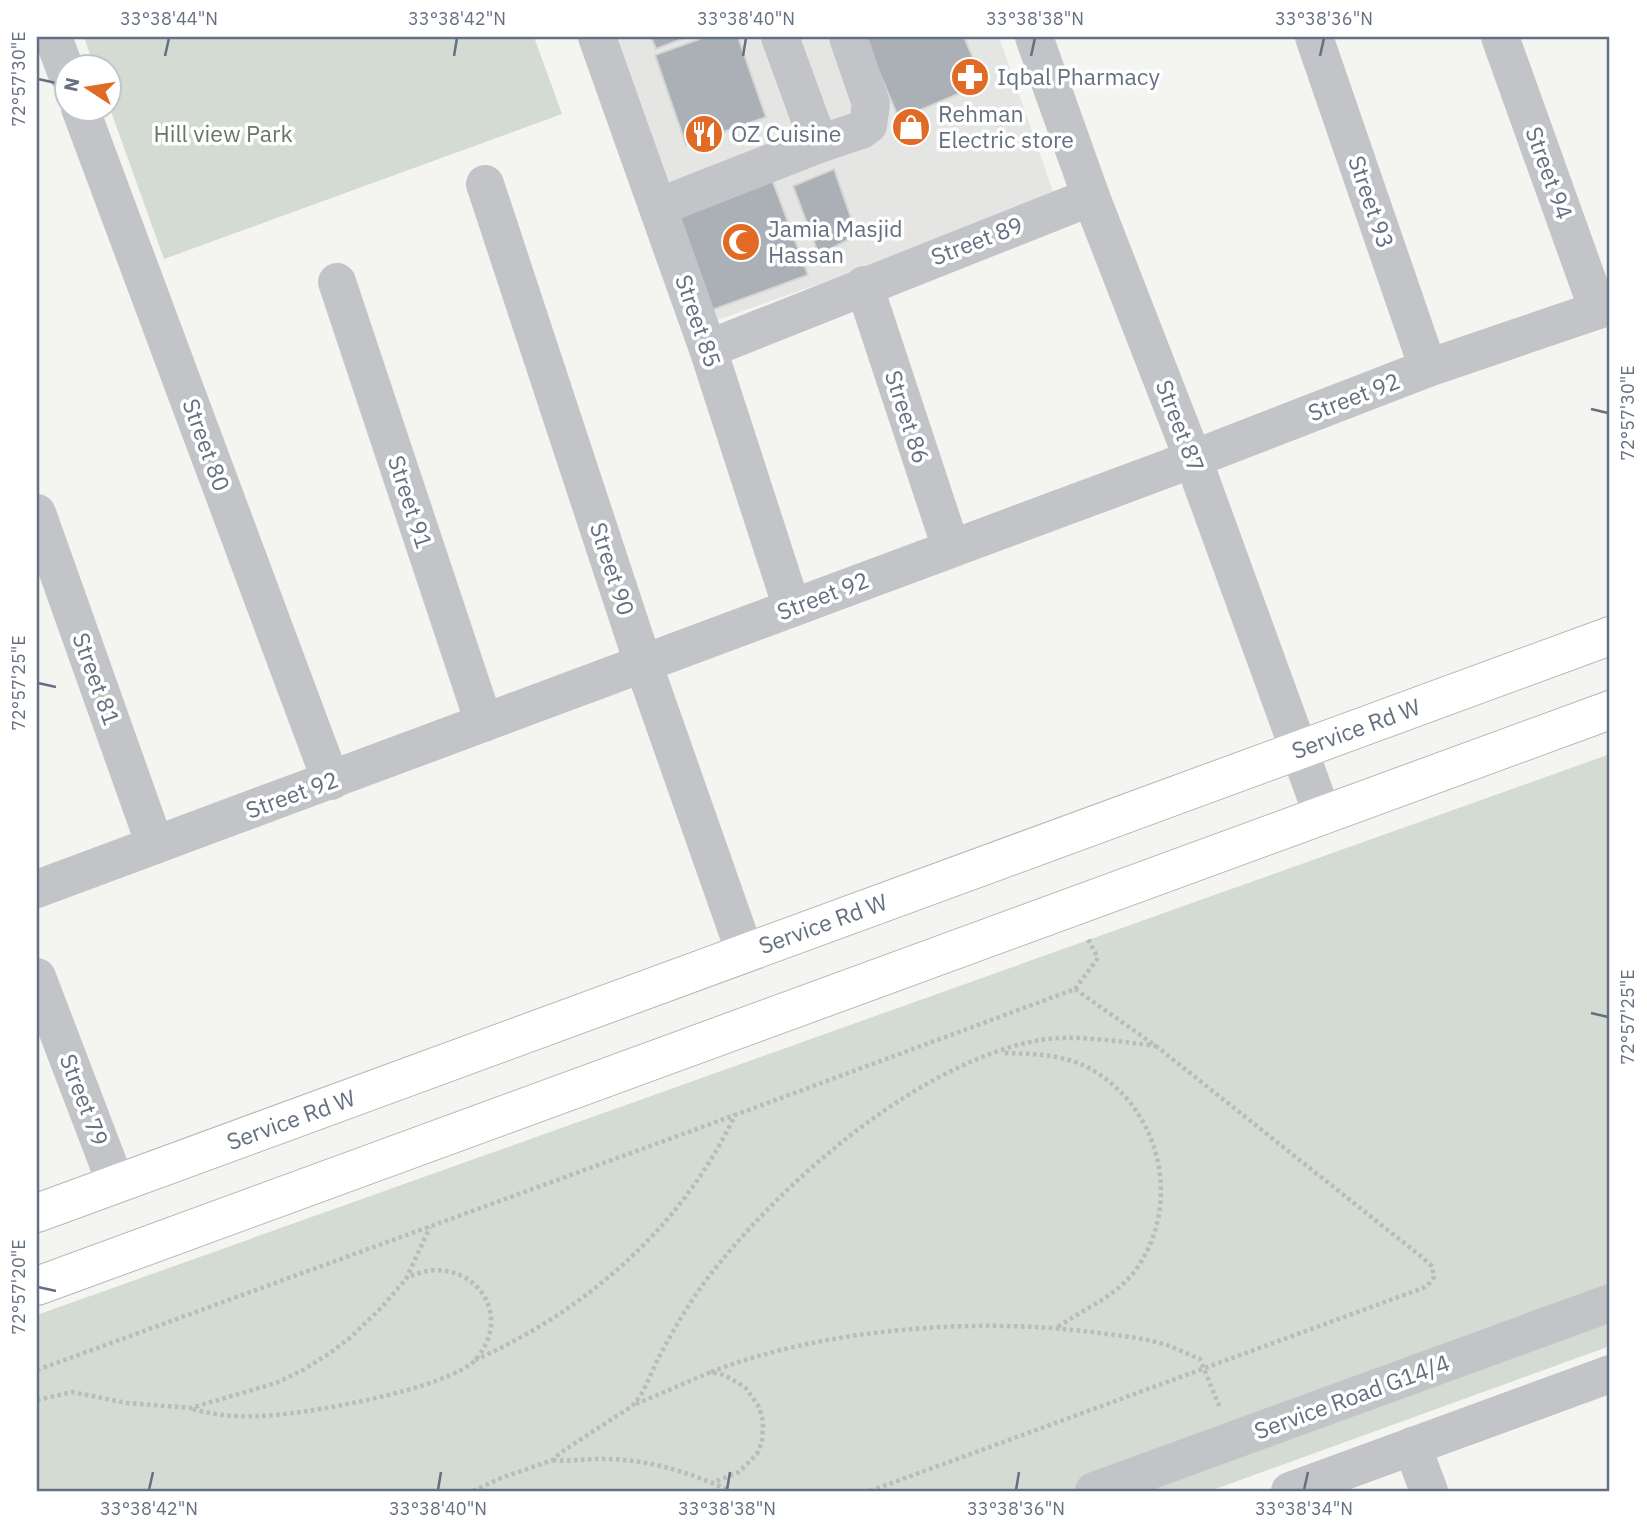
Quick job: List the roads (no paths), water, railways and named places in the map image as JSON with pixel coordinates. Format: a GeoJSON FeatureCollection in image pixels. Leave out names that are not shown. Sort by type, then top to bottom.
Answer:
{"type":"FeatureCollection","features":[{"type":"Feature","properties":{"kind":"main road","name":"Service Rd W"},"geometry":{"type":"LineString","coordinates":[[37,1213],[1610,636]]}},
{"type":"Feature","properties":{"kind":"main road"},"geometry":{"type":"LineString","coordinates":[[37,1286],[1610,710]]}},
{"type":"Feature","properties":{"kind":"street","name":"Street 85"},"geometry":{"type":"LineString","coordinates":[[597,37],[708,349],[792,608]]}},
{"type":"Feature","properties":{"kind":"street"},"geometry":{"type":"LineString","coordinates":[[780,37],[819,144]]}},
{"type":"Feature","properties":{"kind":"street"},"geometry":{"type":"LineString","coordinates":[[658,207],[869,125],[871,104],[848,37]]}},
{"type":"Feature","properties":{"kind":"street","name":"Street 87"},"geometry":{"type":"LineString","coordinates":[[1034,37],[1091,197],[1193,459],[1323,816]]}},
{"type":"Feature","properties":{"kind":"street","name":"Street 93"},"geometry":{"type":"LineString","coordinates":[[1314,37],[1428,368]]}},
{"type":"Feature","properties":{"kind":"street","name":"Street 94"},"geometry":{"type":"LineString","coordinates":[[1500,37],[1604,308]]}},
{"type":"Feature","properties":{"kind":"street","name":"Street 80"},"geometry":{"type":"LineString","coordinates":[[85,122],[331,781]]}},
{"type":"Feature","properties":{"kind":"street","name":"Street 90"},"geometry":{"type":"LineString","coordinates":[[485,184],[643,663],[745,953]]}},
{"type":"Feature","properties":{"kind":"street","name":"Street 89"},"geometry":{"type":"LineString","coordinates":[[708,349],[1091,197]]}},
{"type":"Feature","properties":{"kind":"street","name":"Street 91"},"geometry":{"type":"LineString","coordinates":[[337,282],[484,723]]}},
{"type":"Feature","properties":{"kind":"street","name":"Street 86"},"geometry":{"type":"LineString","coordinates":[[864,285],[951,548]]}},
{"type":"Feature","properties":{"kind":"street","name":"Street 92"},"geometry":{"type":"LineString","coordinates":[[37,889],[1193,459],[1428,368],[1604,308]]}},
{"type":"Feature","properties":{"kind":"street","name":"Street 81"},"geometry":{"type":"LineString","coordinates":[[37,513],[155,845]]}},
{"type":"Feature","properties":{"kind":"street","name":"Street 79"},"geometry":{"type":"LineString","coordinates":[[37,977],[116,1184]]}},
{"type":"Feature","properties":{"kind":"street","name":"Service Road G14/4"},"geometry":{"type":"LineString","coordinates":[[1094,1491],[1610,1303]]}},
{"type":"Feature","properties":{"kind":"street"},"geometry":{"type":"LineString","coordinates":[[1290,1491],[1610,1374]]}},
{"type":"Feature","properties":{"kind":"street"},"geometry":{"type":"LineString","coordinates":[[1412,1446],[1429,1491]]}},
{"type":"Feature","properties":{"kind":"place","name":"Iqbal Pharmacy"},"geometry":{"type":"Point","coordinates":[970,77]}},
{"type":"Feature","properties":{"kind":"place","name":"Rehman Electric store"},"geometry":{"type":"Point","coordinates":[911,127]}},
{"type":"Feature","properties":{"kind":"place","name":"OZ Cuisine"},"geometry":{"type":"Point","coordinates":[704,134]}},
{"type":"Feature","properties":{"kind":"place","name":"Jamia Masjid Hassan"},"geometry":{"type":"Point","coordinates":[741,242]}},
{"type":"Feature","properties":{"kind":"park label","name":"Hill view Park"},"geometry":{"type":"Point","coordinates":[223,134]}}]}
